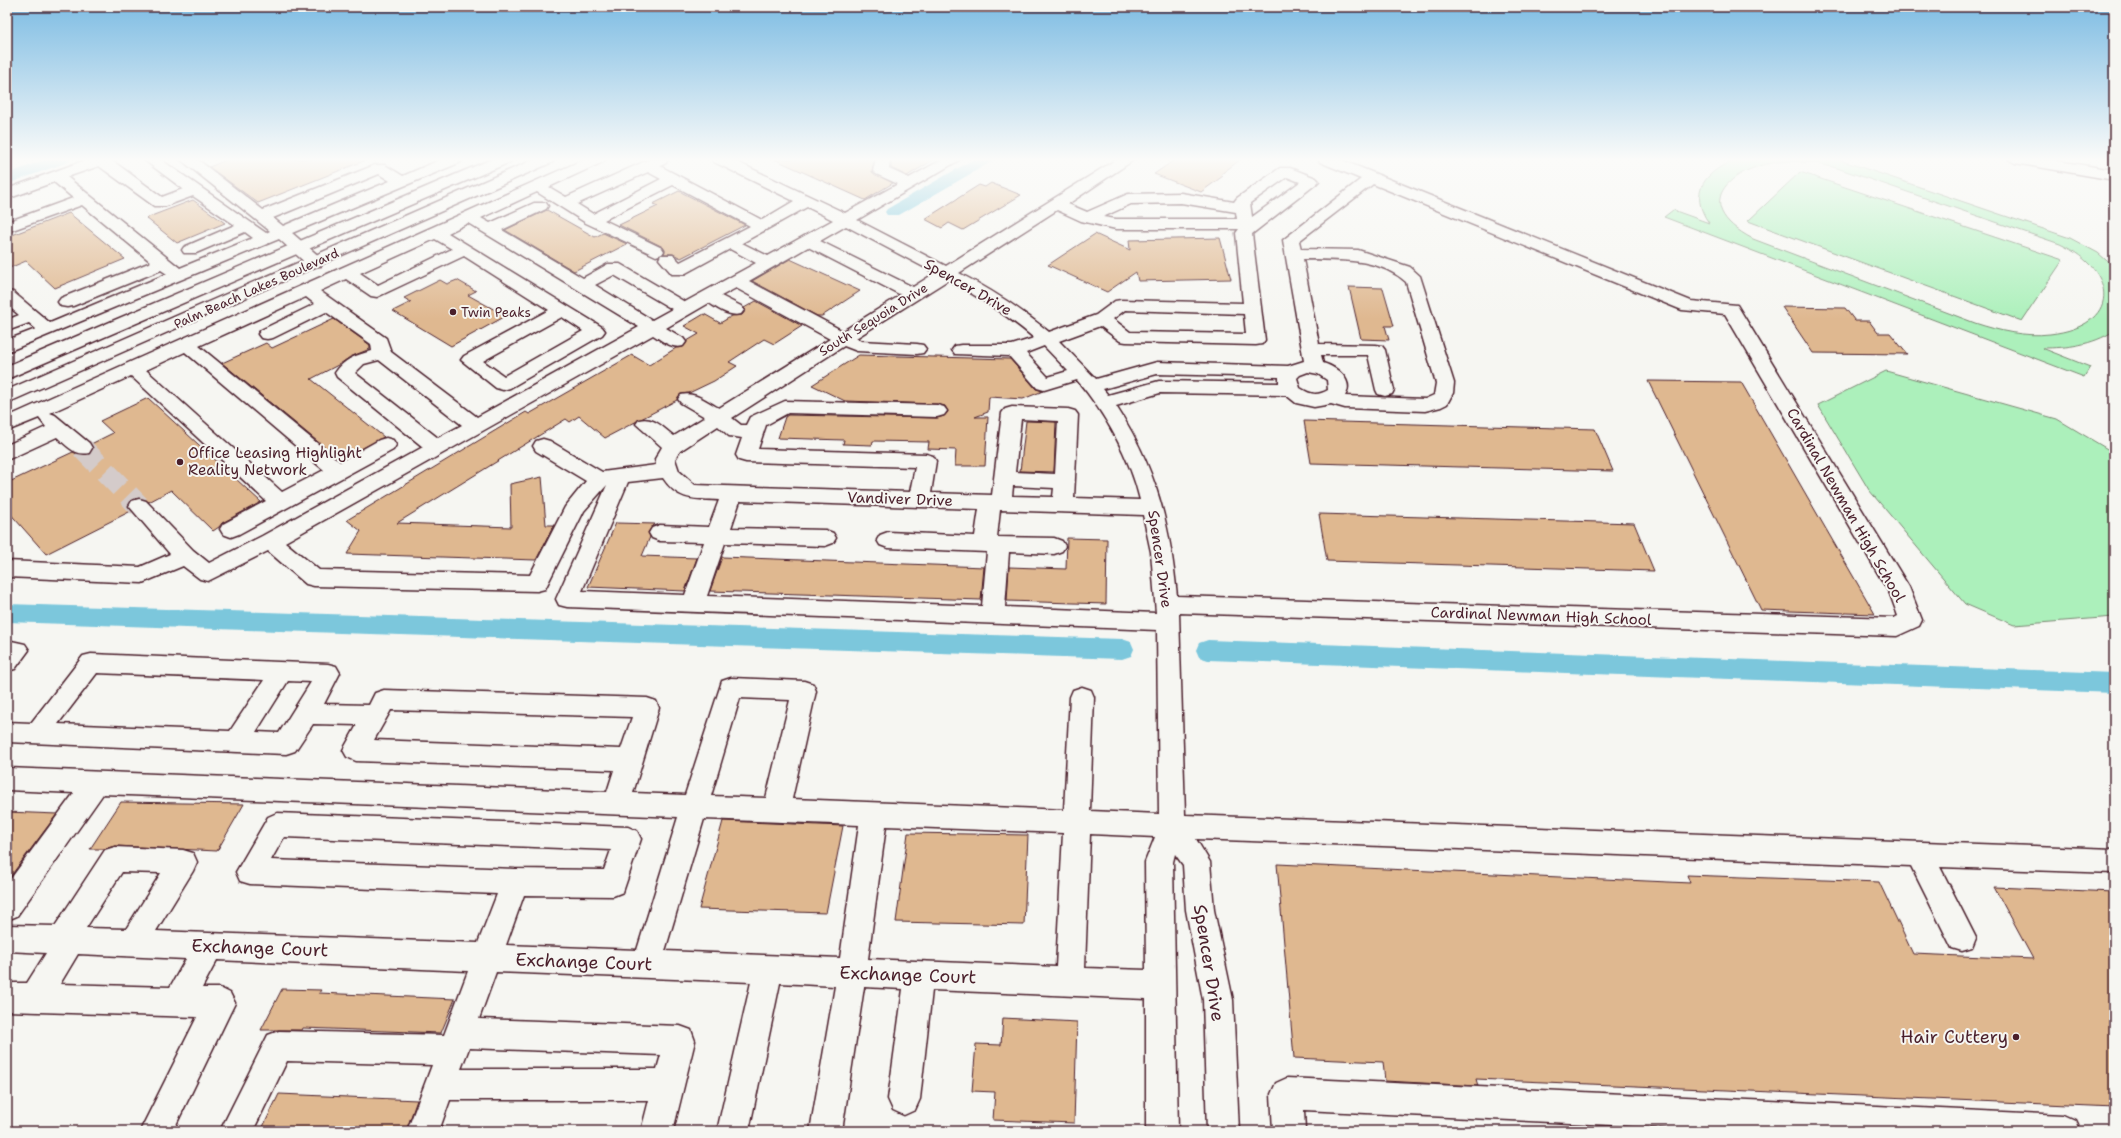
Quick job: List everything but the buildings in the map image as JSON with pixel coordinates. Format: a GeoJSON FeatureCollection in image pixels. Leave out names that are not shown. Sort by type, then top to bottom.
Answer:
{"type":"FeatureCollection","features":[{"type":"Feature","properties":{"kind":"street"},"geometry":{"type":"LineString","coordinates":[[7,227],[48,212]]}},
{"type":"Feature","properties":{"kind":"street"},"geometry":{"type":"LineString","coordinates":[[100,212],[178,275]]}},
{"type":"Feature","properties":{"kind":"street"},"geometry":{"type":"LineString","coordinates":[[226,212],[265,239]]}},
{"type":"Feature","properties":{"kind":"street"},"geometry":{"type":"LineString","coordinates":[[255,212],[281,232],[315,262]]}},
{"type":"Feature","properties":{"kind":"street"},"geometry":{"type":"LineString","coordinates":[[261,217],[273,212]]}},
{"type":"Feature","properties":{"kind":"street"},"geometry":{"type":"LineString","coordinates":[[7,347],[329,212]]}},
{"type":"Feature","properties":{"kind":"street","name":"Palm Beach Lakes Boulevard"},"geometry":{"type":"LineString","coordinates":[[7,373],[382,212]]}},
{"type":"Feature","properties":{"kind":"street","name":"Palm Beach Lakes Boulevard"},"geometry":{"type":"LineString","coordinates":[[7,397],[429,212]]}},
{"type":"Feature","properties":{"kind":"street"},"geometry":{"type":"LineString","coordinates":[[7,425],[478,212]]}},
{"type":"Feature","properties":{"kind":"street"},"geometry":{"type":"LineString","coordinates":[[490,229],[527,212]]}},
{"type":"Feature","properties":{"kind":"street"},"geometry":{"type":"LineString","coordinates":[[578,212],[662,255],[678,270],[786,212]]}},
{"type":"Feature","properties":{"kind":"street"},"geometry":{"type":"LineString","coordinates":[[592,220],[608,212]]}},
{"type":"Feature","properties":{"kind":"street"},"geometry":{"type":"LineString","coordinates":[[736,212],[762,226]]}},
{"type":"Feature","properties":{"kind":"street","name":"Spencer Drive"},"geometry":{"type":"LineString","coordinates":[[829,212],[981,291],[1015,313],[1047,339],[1091,387],[1130,447],[1147,487],[1162,552],[1168,613],[1172,826],[1159,862],[1162,1131]]}},
{"type":"Feature","properties":{"kind":"street"},"geometry":{"type":"LineString","coordinates":[[140,506],[185,556],[208,573],[270,541],[475,425],[686,310],[860,212]]}},
{"type":"Feature","properties":{"kind":"street","name":"South Sequoia Drive"},"geometry":{"type":"LineString","coordinates":[[668,459],[719,417],[1043,212]]}},
{"type":"Feature","properties":{"kind":"street"},"geometry":{"type":"LineString","coordinates":[[1074,212],[1087,218],[1116,224],[1247,218]]}},
{"type":"Feature","properties":{"kind":"street"},"geometry":{"type":"LineString","coordinates":[[1087,218],[1100,212]]}},
{"type":"Feature","properties":{"kind":"street"},"geometry":{"type":"LineString","coordinates":[[1228,212],[1247,218]]}},
{"type":"Feature","properties":{"kind":"street"},"geometry":{"type":"LineString","coordinates":[[1290,380],[1296,395],[1309,400],[1324,401],[1332,398],[1337,393],[1339,387],[1337,380],[1312,358],[1291,240],[1327,212]]}},
{"type":"Feature","properties":{"kind":"street","name":"Cardinal Newman High School"},"geometry":{"type":"LineString","coordinates":[[1168,613],[1897,627],[1910,620],[1901,593],[1730,309],[1688,306],[1455,212]]}},
{"type":"Feature","properties":{"kind":"street"},"geometry":{"type":"LineString","coordinates":[[469,216],[678,342]]}},
{"type":"Feature","properties":{"kind":"street"},"geometry":{"type":"LineString","coordinates":[[1102,319],[1126,337],[1256,340],[1244,233],[1247,218]]}},
{"type":"Feature","properties":{"kind":"street"},"geometry":{"type":"LineString","coordinates":[[190,250],[246,226]]}},
{"type":"Feature","properties":{"kind":"street"},"geometry":{"type":"LineString","coordinates":[[434,232],[464,250],[562,310],[596,331],[503,384],[470,360],[562,310]]}},
{"type":"Feature","properties":{"kind":"street"},"geometry":{"type":"LineString","coordinates":[[808,241],[913,294]]}},
{"type":"Feature","properties":{"kind":"street"},"geometry":{"type":"LineString","coordinates":[[730,243],[769,263]]}},
{"type":"Feature","properties":{"kind":"street"},"geometry":{"type":"LineString","coordinates":[[346,271],[377,292],[464,250]]}},
{"type":"Feature","properties":{"kind":"street"},"geometry":{"type":"LineString","coordinates":[[1294,254],[1358,255],[1404,271],[1414,280],[1445,384],[1445,393],[1442,400],[1430,404],[1345,402],[1332,398]]}},
{"type":"Feature","properties":{"kind":"street"},"geometry":{"type":"LineString","coordinates":[[67,302],[163,263]]}},
{"type":"Feature","properties":{"kind":"street"},"geometry":{"type":"LineString","coordinates":[[583,285],[614,268],[686,310]]}},
{"type":"Feature","properties":{"kind":"street"},"geometry":{"type":"LineString","coordinates":[[736,282],[842,339],[858,346],[917,349]]}},
{"type":"Feature","properties":{"kind":"street"},"geometry":{"type":"LineString","coordinates":[[306,289],[380,342],[382,354],[475,425]]}},
{"type":"Feature","properties":{"kind":"street"},"geometry":{"type":"LineString","coordinates":[[7,296],[48,330]]}},
{"type":"Feature","properties":{"kind":"street"},"geometry":{"type":"LineString","coordinates":[[709,297],[735,310]]}},
{"type":"Feature","properties":{"kind":"street"},"geometry":{"type":"LineString","coordinates":[[267,334],[328,304]]}},
{"type":"Feature","properties":{"kind":"street"},"geometry":{"type":"LineString","coordinates":[[961,350],[1014,351],[1102,319],[1121,305],[1253,309]]}},
{"type":"Feature","properties":{"kind":"street"},"geometry":{"type":"LineString","coordinates":[[7,326],[31,316]]}},
{"type":"Feature","properties":{"kind":"street"},"geometry":{"type":"LineString","coordinates":[[186,344],[338,471]]}},
{"type":"Feature","properties":{"kind":"street"},"geometry":{"type":"LineString","coordinates":[[1290,380],[1298,368],[1312,358],[1376,350],[1385,390]]}},
{"type":"Feature","properties":{"kind":"street"},"geometry":{"type":"LineString","coordinates":[[1014,351],[1044,384],[1091,387],[1159,388],[1290,380]]}},
{"type":"Feature","properties":{"kind":"street"},"geometry":{"type":"LineString","coordinates":[[382,354],[358,360],[344,373],[401,417],[436,448]]}},
{"type":"Feature","properties":{"kind":"street"},"geometry":{"type":"LineString","coordinates":[[133,368],[280,502]]}},
{"type":"Feature","properties":{"kind":"street"},"geometry":{"type":"LineString","coordinates":[[688,399],[719,417],[736,431],[753,432]]}},
{"type":"Feature","properties":{"kind":"street"},"geometry":{"type":"LineString","coordinates":[[919,500],[926,461],[746,455],[757,421],[785,407],[937,411]]}},
{"type":"Feature","properties":{"kind":"street"},"geometry":{"type":"LineString","coordinates":[[40,410],[59,429],[82,448]]}},
{"type":"Feature","properties":{"kind":"street"},"geometry":{"type":"LineString","coordinates":[[993,615],[992,544],[996,503],[1004,479],[1012,413],[1068,415],[1063,505]]}},
{"type":"Feature","properties":{"kind":"street","name":"Vandiver Drive"},"geometry":{"type":"LineString","coordinates":[[646,424],[668,459],[673,480],[690,492],[1153,508]]}},
{"type":"Feature","properties":{"kind":"street"},"geometry":{"type":"LineString","coordinates":[[7,453],[59,429]]}},
{"type":"Feature","properties":{"kind":"street"},"geometry":{"type":"LineString","coordinates":[[231,529],[386,446]]}},
{"type":"Feature","properties":{"kind":"street"},"geometry":{"type":"LineString","coordinates":[[543,446],[599,479],[621,476],[668,459]]}},
{"type":"Feature","properties":{"kind":"street"},"geometry":{"type":"LineString","coordinates":[[621,476],[567,599],[993,615],[1168,613]]}},
{"type":"Feature","properties":{"kind":"street"},"geometry":{"type":"LineString","coordinates":[[270,541],[314,578],[537,583],[575,507],[599,479]]}},
{"type":"Feature","properties":{"kind":"street"},"geometry":{"type":"LineString","coordinates":[[1004,479],[1064,481]]}},
{"type":"Feature","properties":{"kind":"street"},"geometry":{"type":"LineString","coordinates":[[693,604],[732,494]]}},
{"type":"Feature","properties":{"kind":"street"},"geometry":{"type":"LineString","coordinates":[[660,533],[825,538]]}},
{"type":"Feature","properties":{"kind":"street"},"geometry":{"type":"LineString","coordinates":[[888,540],[1054,546]]}},
{"type":"Feature","properties":{"kind":"street"},"geometry":{"type":"LineString","coordinates":[[7,569],[142,575],[185,556]]}},
{"type":"Feature","properties":{"kind":"street"},"geometry":{"type":"LineString","coordinates":[[7,649],[17,650],[7,662]]}},
{"type":"Feature","properties":{"kind":"street"},"geometry":{"type":"LineString","coordinates":[[7,732],[286,744],[306,714],[328,673],[91,663],[37,733]]}},
{"type":"Feature","properties":{"kind":"street"},"geometry":{"type":"LineString","coordinates":[[237,741],[282,671]]}},
{"type":"Feature","properties":{"kind":"street"},"geometry":{"type":"LineString","coordinates":[[647,964],[731,688],[804,691],[776,810]]}},
{"type":"Feature","properties":{"kind":"street"},"geometry":{"type":"LineString","coordinates":[[1070,981],[1082,697]]}},
{"type":"Feature","properties":{"kind":"street"},"geometry":{"type":"LineString","coordinates":[[616,804],[648,708],[384,700],[356,750],[630,760]]}},
{"type":"Feature","properties":{"kind":"street"},"geometry":{"type":"LineString","coordinates":[[306,714],[375,715]]}},
{"type":"Feature","properties":{"kind":"street"},"geometry":{"type":"LineString","coordinates":[[7,779],[1172,826],[2114,861]]}},
{"type":"Feature","properties":{"kind":"street"},"geometry":{"type":"LineString","coordinates":[[7,907],[96,783]]}},
{"type":"Feature","properties":{"kind":"street"},"geometry":{"type":"LineString","coordinates":[[826,1131],[852,973],[874,814]]}},
{"type":"Feature","properties":{"kind":"street"},"geometry":{"type":"LineString","coordinates":[[277,825],[628,839],[613,883],[515,882],[250,872],[277,825]]}},
{"type":"Feature","properties":{"kind":"street","name":"Spencer Drive"},"geometry":{"type":"LineString","coordinates":[[1172,826],[1196,862],[1200,910],[1218,1000],[1223,1131]]}},
{"type":"Feature","properties":{"kind":"street"},"geometry":{"type":"LineString","coordinates":[[1919,854],[1962,938]]}},
{"type":"Feature","properties":{"kind":"street"},"geometry":{"type":"LineString","coordinates":[[21,998],[66,940],[115,859],[183,862],[133,943]]}},
{"type":"Feature","properties":{"kind":"street"},"geometry":{"type":"LineString","coordinates":[[423,1131],[515,882]]}},
{"type":"Feature","properties":{"kind":"street","name":"Exchange Court"},"geometry":{"type":"LineString","coordinates":[[7,938],[1161,985]]}},
{"type":"Feature","properties":{"kind":"street"},"geometry":{"type":"LineString","coordinates":[[178,1002],[208,946]]}},
{"type":"Feature","properties":{"kind":"street"},"geometry":{"type":"LineString","coordinates":[[733,1131],[768,969]]}},
{"type":"Feature","properties":{"kind":"street"},"geometry":{"type":"LineString","coordinates":[[904,1099],[919,976]]}},
{"type":"Feature","properties":{"kind":"street"},"geometry":{"type":"LineString","coordinates":[[21,998],[220,1003],[156,1131]]}},
{"type":"Feature","properties":{"kind":"street"},"geometry":{"type":"LineString","coordinates":[[236,1131],[279,1046],[456,1041],[680,1041],[657,1131]]}},
{"type":"Feature","properties":{"kind":"street"},"geometry":{"type":"LineString","coordinates":[[440,1084],[668,1085]]}},
{"type":"Feature","properties":{"kind":"street"},"geometry":{"type":"LineString","coordinates":[[1290,1131],[1287,1094],[2065,1131]]}},
{"type":"Feature","properties":{"kind":"green space"},"geometry":{"type":"Polygon","coordinates":[[[1670,212],[1679,212],[1709,223],[1703,212],[1722,212],[1733,225],[1753,239],[1993,329],[2012,333],[2041,335],[2073,329],[2090,320],[2100,309],[2104,296],[2101,283],[2093,269],[2079,256],[2060,244],[1966,212],[1994,212],[2070,238],[2098,253],[2114,267],[2114,331],[2097,340],[2080,345],[2042,348],[2090,367],[2084,377],[1664,217],[1670,212]]]}},
{"type":"Feature","properties":{"kind":"green space"},"geometry":{"type":"Polygon","coordinates":[[[1757,212],[1920,212],[2063,260],[2022,321],[1748,221],[1757,212]]]}},
{"type":"Feature","properties":{"kind":"green space"},"geometry":{"type":"Polygon","coordinates":[[[1886,371],[2057,419],[2114,453],[2114,617],[2014,625],[1965,604],[1869,490],[1818,405],[1886,371]]]}},
{"type":"Feature","properties":{"kind":"waterway"},"geometry":{"type":"LineString","coordinates":[[7,613],[1122,649]]}},
{"type":"Feature","properties":{"kind":"waterway"},"geometry":{"type":"LineString","coordinates":[[1208,650],[2114,683]]}},
{"type":"Feature","properties":{"kind":"tunnel"},"geometry":{"type":"LineString","coordinates":[[82,448],[139,506]]}},
{"type":"Feature","properties":{"kind":"place","name":"Twin Peaks"},"geometry":{"type":"Point","coordinates":[453,312]}},
{"type":"Feature","properties":{"kind":"place","name":"Office Leasing Highlight Reality Network"},"geometry":{"type":"Point","coordinates":[180,462]}},
{"type":"Feature","properties":{"kind":"place","name":"Hair Cuttery"},"geometry":{"type":"Point","coordinates":[2016,1037]}}]}
